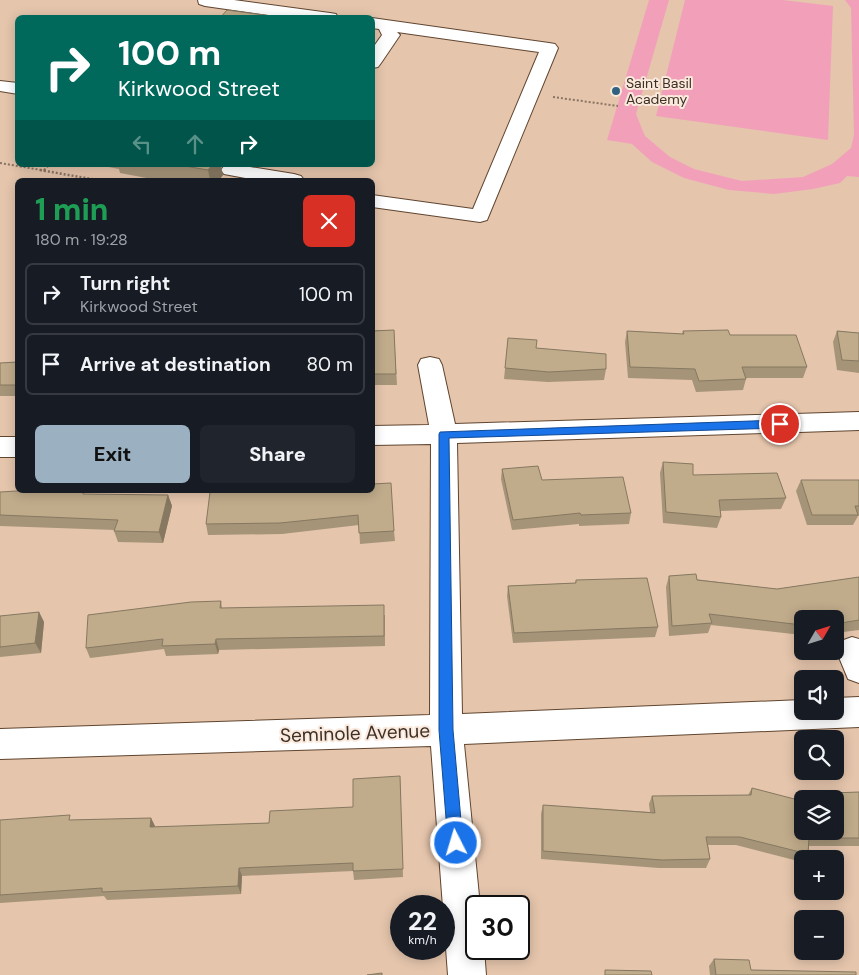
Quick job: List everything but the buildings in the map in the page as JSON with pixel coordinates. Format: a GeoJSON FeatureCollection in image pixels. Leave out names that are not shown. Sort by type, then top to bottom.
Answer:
{"type":"FeatureCollection","features":[{"type":"Feature","properties":{"kind":"street"},"geometry":{"type":"LineString","coordinates":[[199,4],[302,15]]}},
{"type":"Feature","properties":{"kind":"street"},"geometry":{"type":"LineString","coordinates":[[375,59],[391,36],[379,24]]}},
{"type":"Feature","properties":{"kind":"street"},"geometry":{"type":"LineString","coordinates":[[375,201],[480,216],[549,48],[379,24]]}},
{"type":"Feature","properties":{"kind":"street"},"geometry":{"type":"LineString","coordinates":[[0,86],[15,88]]}},
{"type":"Feature","properties":{"kind":"street"},"geometry":{"type":"LineString","coordinates":[[296,178],[305,167]]}},
{"type":"Feature","properties":{"kind":"street"},"geometry":{"type":"LineString","coordinates":[[231,170],[282,178]]}},
{"type":"Feature","properties":{"kind":"street"},"geometry":{"type":"LineString","coordinates":[[430,366],[444,434],[446,730],[467,975]]}},
{"type":"Feature","properties":{"kind":"street"},"geometry":{"type":"LineString","coordinates":[[375,436],[859,421]]}},
{"type":"Feature","properties":{"kind":"street"},"geometry":{"type":"LineString","coordinates":[[0,447],[15,447]]}},
{"type":"Feature","properties":{"kind":"street","name":"Seminole Avenue"},"geometry":{"type":"LineString","coordinates":[[0,744],[446,730],[859,712]]}},
{"type":"Feature","properties":{"kind":"path"},"geometry":{"type":"LineString","coordinates":[[530,93],[618,106]]}},
{"type":"Feature","properties":{"kind":"path"},"geometry":{"type":"LineString","coordinates":[[0,163],[15,165]]}},
{"type":"Feature","properties":{"kind":"path"},"geometry":{"type":"LineString","coordinates":[[25,167],[86,178]]}},
{"type":"Feature","properties":{"kind":"path"},"geometry":{"type":"LineString","coordinates":[[44,170],[47,167]]}},
{"type":"Feature","properties":{"kind":"shaded area"},"geometry":{"type":"Polygon","coordinates":[[[649,0],[669,0],[636,114],[645,136],[670,157],[694,169],[742,181],[803,177],[832,164],[851,148],[854,135],[851,8],[845,0],[859,0],[859,177],[847,176],[840,183],[774,194],[729,190],[684,178],[652,162],[632,144],[607,140],[649,0]]]}},
{"type":"Feature","properties":{"kind":"shaded area"},"geometry":{"type":"Polygon","coordinates":[[[685,0],[783,0],[833,6],[828,140],[656,116],[685,0]]]}},
{"type":"Feature","properties":{"kind":"place","name":"Saint Basil Academy"},"geometry":{"type":"Point","coordinates":[616,91]}},
{"type":"Feature","properties":{"kind":"route"},"geometry":{"type":"LineString","coordinates":[[456,843],[446,730],[444,434],[780,424]]}}]}
